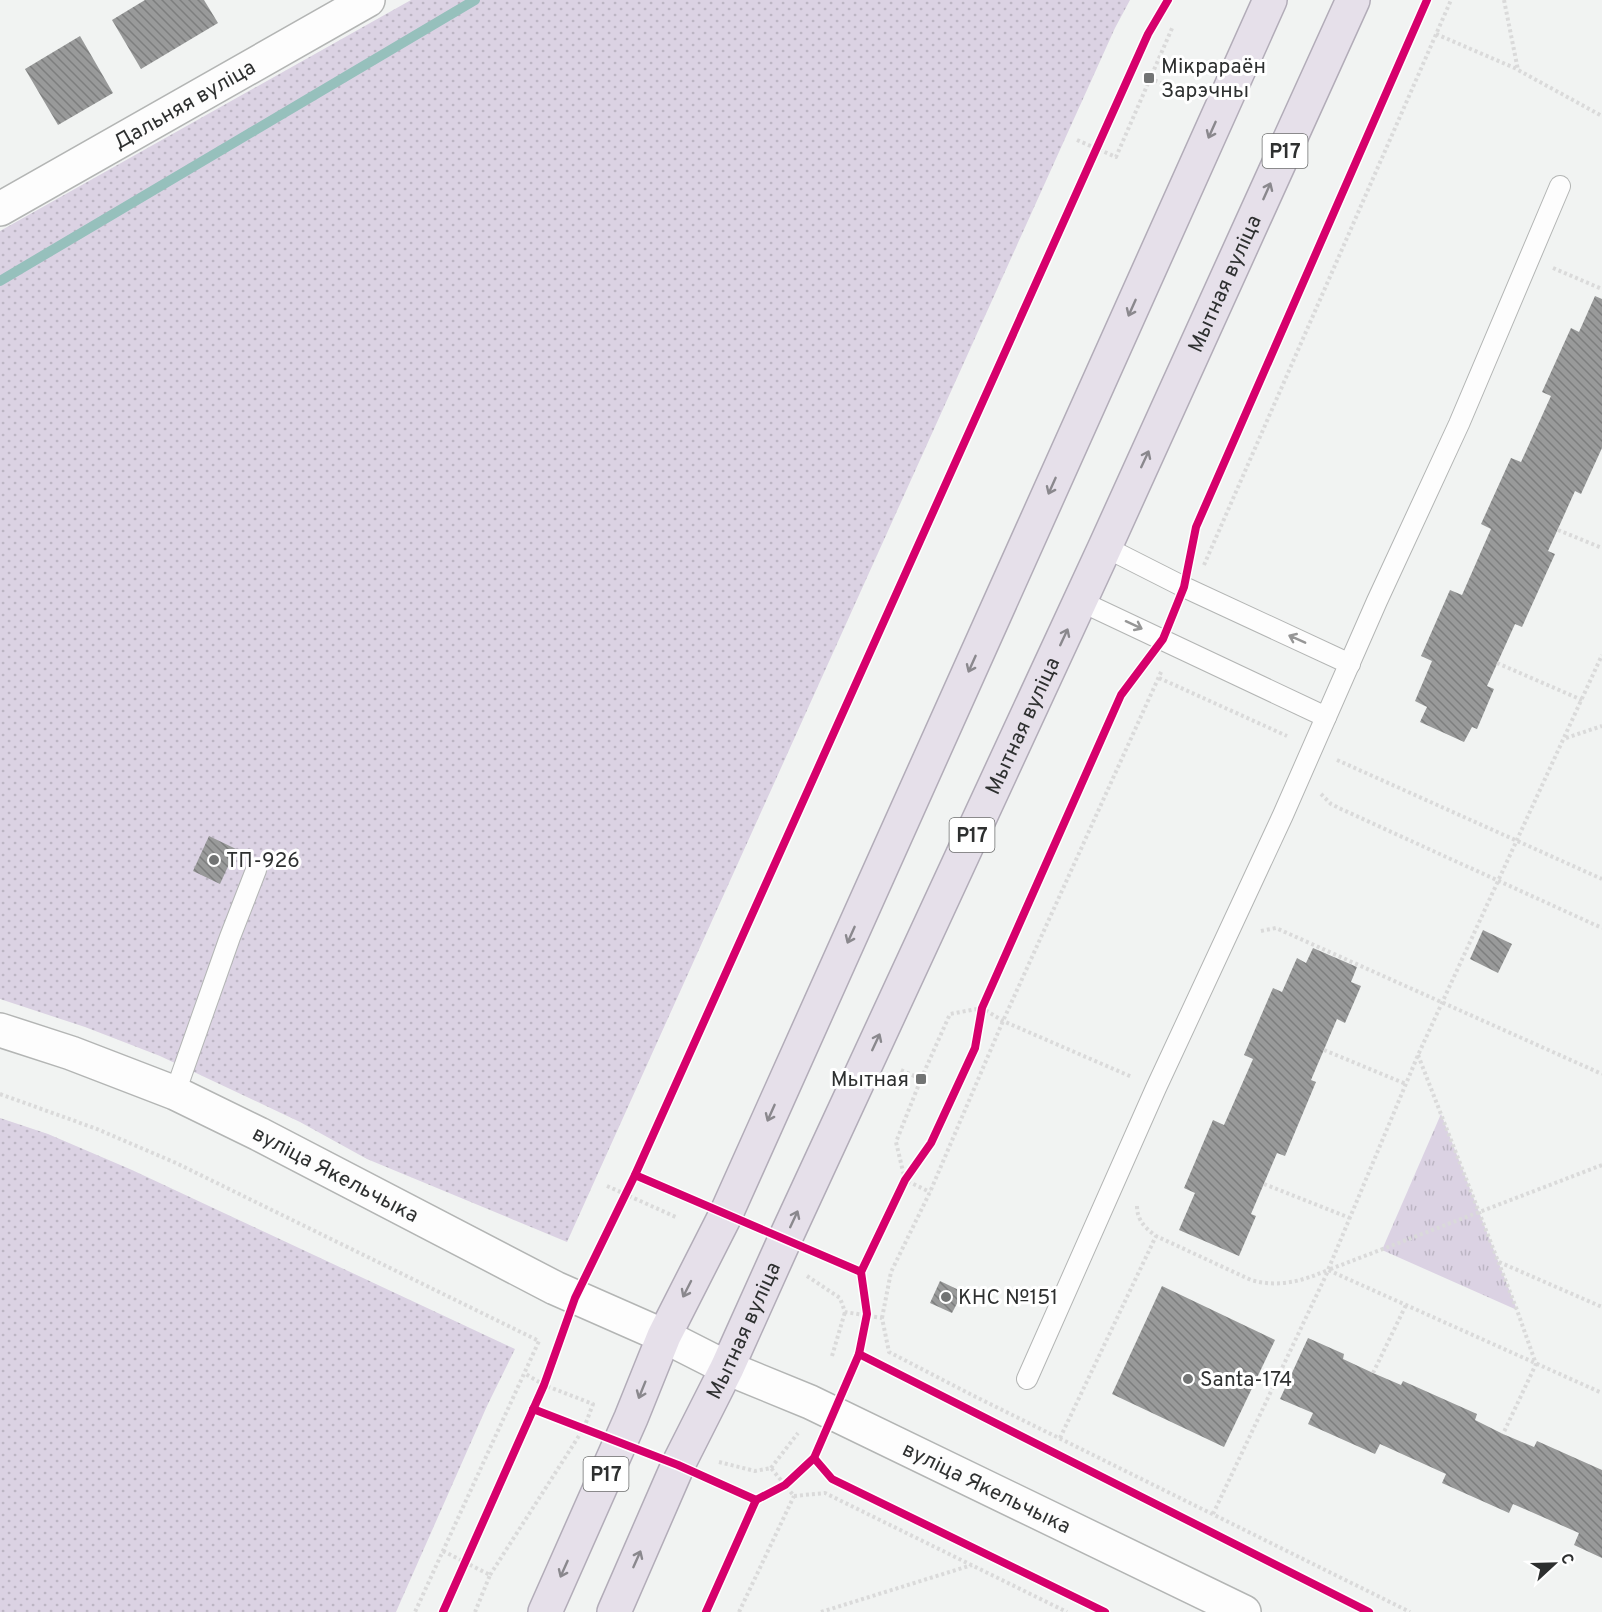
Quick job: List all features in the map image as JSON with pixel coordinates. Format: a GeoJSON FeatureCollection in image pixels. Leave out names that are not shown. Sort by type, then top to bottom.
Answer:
{"type":"FeatureCollection","features":[{"type":"Feature","properties":{"kind":"highway","name":"Р17"},"geometry":{"type":"LineString","coordinates":[[545,1612],[664,1336],[726,1214],[1270,0]]}},
{"type":"Feature","properties":{"kind":"highway","name":"Мытная вуліца"},"geometry":{"type":"LineString","coordinates":[[614,1612],[687,1447],[727,1368],[1105,547],[1353,0]]}},
{"type":"Feature","properties":{"kind":"street","name":"Дальняя вуліца"},"geometry":{"type":"LineString","coordinates":[[0,209],[368,0]]}},
{"type":"Feature","properties":{"kind":"street","name":"вуліца Якельчыка"},"geometry":{"type":"LineString","coordinates":[[0,1030],[71,1053],[175,1093],[259,1134],[555,1288],[664,1336],[727,1368],[810,1402],[1244,1612]]}},
{"type":"Feature","properties":{"kind":"lane"},"geometry":{"type":"LineString","coordinates":[[1027,1379],[1156,1088],[1459,424],[1560,186]]}},
{"type":"Feature","properties":{"kind":"lane"},"geometry":{"type":"LineString","coordinates":[[1105,547],[1184,587],[1350,664]]}},
{"type":"Feature","properties":{"kind":"lane"},"geometry":{"type":"LineString","coordinates":[[1080,601],[1326,717]]}},
{"type":"Feature","properties":{"kind":"lane"},"geometry":{"type":"LineString","coordinates":[[175,1093],[256,870]]}},
{"type":"Feature","properties":{"kind":"path"},"geometry":{"type":"LineString","coordinates":[[1504,0],[1518,70]]}},
{"type":"Feature","properties":{"kind":"path"},"geometry":{"type":"LineString","coordinates":[[1077,140],[1116,157],[1173,26]]}},
{"type":"Feature","properties":{"kind":"path"},"geometry":{"type":"LineString","coordinates":[[1436,34],[1518,70],[1602,116]]}},
{"type":"Feature","properties":{"kind":"path"},"geometry":{"type":"LineString","coordinates":[[1149,78],[1222,108]]}},
{"type":"Feature","properties":{"kind":"path"},"geometry":{"type":"LineString","coordinates":[[1092,159],[1101,138]]}},
{"type":"Feature","properties":{"kind":"path"},"geometry":{"type":"LineString","coordinates":[[1531,258],[1602,289]]}},
{"type":"Feature","properties":{"kind":"path"},"geometry":{"type":"LineString","coordinates":[[1557,530],[1602,548]]}},
{"type":"Feature","properties":{"kind":"path"},"geometry":{"type":"LineString","coordinates":[[1214,1515],[1328,1270],[1418,1055],[1602,655]]}},
{"type":"Feature","properties":{"kind":"path"},"geometry":{"type":"LineString","coordinates":[[1497,663],[1582,700]]}},
{"type":"Feature","properties":{"kind":"path"},"geometry":{"type":"LineString","coordinates":[[1159,678],[1602,879]]}},
{"type":"Feature","properties":{"kind":"path"},"geometry":{"type":"LineString","coordinates":[[1565,738],[1602,726]]}},
{"type":"Feature","properties":{"kind":"path"},"geometry":{"type":"LineString","coordinates":[[1317,788],[1331,804],[1341,809],[1602,928]]}},
{"type":"Feature","properties":{"kind":"path"},"geometry":{"type":"LineString","coordinates":[[1261,922],[1257,932],[1276,928],[1602,1074]]}},
{"type":"Feature","properties":{"kind":"path"},"geometry":{"type":"LineString","coordinates":[[980,1018],[986,997]]}},
{"type":"Feature","properties":{"kind":"path"},"geometry":{"type":"LineString","coordinates":[[905,1180],[896,1142],[950,1014],[982,1008],[1003,1021],[1156,1088]]}},
{"type":"Feature","properties":{"kind":"path"},"geometry":{"type":"LineString","coordinates":[[1324,1050],[1406,1084]]}},
{"type":"Feature","properties":{"kind":"path"},"geometry":{"type":"LineString","coordinates":[[1418,1055],[1536,1364],[1503,1434]]}},
{"type":"Feature","properties":{"kind":"path"},"geometry":{"type":"LineString","coordinates":[[870,1057],[921,1079]]}},
{"type":"Feature","properties":{"kind":"path"},"geometry":{"type":"LineString","coordinates":[[0,1094],[97,1129],[176,1163],[539,1341],[415,1612]]}},
{"type":"Feature","properties":{"kind":"path"},"geometry":{"type":"LineString","coordinates":[[1137,1204],[1137,1213],[1141,1222],[1156,1236],[1251,1280],[1264,1284],[1292,1283],[1600,1167]]}},
{"type":"Feature","properties":{"kind":"path"},"geometry":{"type":"LineString","coordinates":[[900,1190],[911,1170]]}},
{"type":"Feature","properties":{"kind":"path"},"geometry":{"type":"LineString","coordinates":[[905,1180],[930,1192]]}},
{"type":"Feature","properties":{"kind":"path"},"geometry":{"type":"LineString","coordinates":[[1264,1184],[1350,1218]]}},
{"type":"Feature","properties":{"kind":"path"},"geometry":{"type":"LineString","coordinates":[[621,1205],[630,1185]]}},
{"type":"Feature","properties":{"kind":"path"},"geometry":{"type":"LineString","coordinates":[[607,1186],[678,1218]]}},
{"type":"Feature","properties":{"kind":"path"},"geometry":{"type":"LineString","coordinates":[[1060,1438],[1156,1236]]}},
{"type":"Feature","properties":{"kind":"path"},"geometry":{"type":"LineString","coordinates":[[1498,1261],[1602,1307]]}},
{"type":"Feature","properties":{"kind":"path"},"geometry":{"type":"LineString","coordinates":[[1328,1270],[1602,1393]]}},
{"type":"Feature","properties":{"kind":"path"},"geometry":{"type":"LineString","coordinates":[[804,1274],[840,1298],[844,1312],[832,1356]]}},
{"type":"Feature","properties":{"kind":"path"},"geometry":{"type":"LineString","coordinates":[[865,1304],[867,1314],[865,1324]]}},
{"type":"Feature","properties":{"kind":"path"},"geometry":{"type":"LineString","coordinates":[[1373,1373],[1406,1305]]}},
{"type":"Feature","properties":{"kind":"path"},"geometry":{"type":"LineString","coordinates":[[844,1312],[882,1318],[889,1352],[1410,1612]]}},
{"type":"Feature","properties":{"kind":"path"},"geometry":{"type":"LineString","coordinates":[[475,1612],[490,1575],[584,1428],[593,1404],[542,1389],[524,1373]]}},
{"type":"Feature","properties":{"kind":"path"},"geometry":{"type":"LineString","coordinates":[[542,1389],[548,1374]]}},
{"type":"Feature","properties":{"kind":"path"},"geometry":{"type":"LineString","coordinates":[[574,1424],[620,1442]]}},
{"type":"Feature","properties":{"kind":"path"},"geometry":{"type":"LineString","coordinates":[[718,1462],[755,1471],[771,1468],[799,1431]]}},
{"type":"Feature","properties":{"kind":"path"},"geometry":{"type":"LineString","coordinates":[[771,1468],[794,1496]]}},
{"type":"Feature","properties":{"kind":"path"},"geometry":{"type":"LineString","coordinates":[[775,1490],[792,1478]]}},
{"type":"Feature","properties":{"kind":"path"},"geometry":{"type":"LineString","coordinates":[[794,1496],[825,1493],[1067,1612]]}},
{"type":"Feature","properties":{"kind":"path"},"geometry":{"type":"LineString","coordinates":[[739,1612],[794,1496]]}},
{"type":"Feature","properties":{"kind":"path"},"geometry":{"type":"LineString","coordinates":[[443,1551],[490,1575]]}},
{"type":"Feature","properties":{"kind":"path"},"geometry":{"type":"LineString","coordinates":[[460,1573],[469,1553]]}},
{"type":"Feature","properties":{"kind":"path"},"geometry":{"type":"LineString","coordinates":[[821,1612],[972,1565]]}},
{"type":"Feature","properties":{"kind":"green space"},"geometry":{"type":"Polygon","coordinates":[[[411,0],[1130,0],[1115,28],[567,1242],[367,1159],[300,1122],[160,1056],[85,1027],[0,999],[0,231],[411,0]]]}},
{"type":"Feature","properties":{"kind":"green space"},"geometry":{"type":"Polygon","coordinates":[[[1441,1114],[1517,1310],[1382,1250],[1441,1114]]]}},
{"type":"Feature","properties":{"kind":"green space"},"geometry":{"type":"Polygon","coordinates":[[[0,1118],[48,1134],[132,1170],[515,1349],[487,1406],[396,1612],[0,1612],[0,1118]]]}},
{"type":"Feature","properties":{"kind":"building"},"geometry":{"type":"Polygon","coordinates":[[[145,0],[204,0],[218,23],[141,69],[112,20],[145,0]]]}},
{"type":"Feature","properties":{"kind":"building"},"geometry":{"type":"Polygon","coordinates":[[[80,36],[113,93],[58,125],[25,69],[80,36]]]}},
{"type":"Feature","properties":{"kind":"building"},"geometry":{"type":"Polygon","coordinates":[[[1595,296],[1602,299],[1602,448],[1581,494],[1575,491],[1548,551],[1555,554],[1522,627],[1515,624],[1487,686],[1494,689],[1477,729],[1472,727],[1464,742],[1420,722],[1427,707],[1415,701],[1432,661],[1421,656],[1450,590],[1462,595],[1491,529],[1481,524],[1511,458],[1521,462],[1551,396],[1542,392],[1571,328],[1579,332],[1595,296]]]}},
{"type":"Feature","properties":{"kind":"building","name":"ТП-926"},"geometry":{"type":"Polygon","coordinates":[[[209,836],[236,849],[220,884],[193,871],[209,836]]]}},
{"type":"Feature","properties":{"kind":"building"},"geometry":{"type":"Polygon","coordinates":[[[1483,930],[1512,944],[1498,973],[1470,959],[1483,930]]]}},
{"type":"Feature","properties":{"kind":"building"},"geometry":{"type":"Polygon","coordinates":[[[1313,948],[1357,967],[1351,982],[1361,986],[1345,1023],[1337,1019],[1311,1080],[1316,1082],[1285,1156],[1277,1153],[1251,1214],[1256,1216],[1239,1256],[1179,1230],[1195,1193],[1184,1188],[1213,1120],[1224,1125],[1253,1059],[1244,1055],[1273,988],[1282,992],[1297,958],[1306,963],[1313,948]]]}},
{"type":"Feature","properties":{"kind":"building","name":"КНС №151"},"geometry":{"type":"Polygon","coordinates":[[[940,1281],[963,1292],[952,1313],[930,1303],[940,1281]]]}},
{"type":"Feature","properties":{"kind":"building","name":"Santa-174"},"geometry":{"type":"Polygon","coordinates":[[[1162,1286],[1275,1340],[1224,1447],[1112,1394],[1162,1286]]]}},
{"type":"Feature","properties":{"kind":"building"},"geometry":{"type":"Polygon","coordinates":[[[1308,1338],[1344,1354],[1343,1359],[1373,1373],[1401,1385],[1403,1381],[1477,1414],[1475,1420],[1503,1434],[1534,1447],[1537,1441],[1602,1470],[1602,1558],[1574,1545],[1579,1533],[1513,1504],[1509,1513],[1442,1483],[1446,1474],[1380,1444],[1375,1454],[1308,1424],[1313,1413],[1280,1399],[1308,1338]]]}},
{"type":"Feature","properties":{"kind":"waterway"},"geometry":{"type":"LineString","coordinates":[[0,281],[475,0]]}},
{"type":"Feature","properties":{"kind":"cycle path"},"geometry":{"type":"LineString","coordinates":[[443,1612],[544,1385],[575,1298],[635,1175],[1148,34],[1168,0]]}},
{"type":"Feature","properties":{"kind":"cycle path"},"geometry":{"type":"LineString","coordinates":[[706,1612],[756,1500],[785,1485],[814,1458],[859,1354],[867,1314],[861,1272],[905,1180],[931,1143],[975,1048],[982,1008],[1121,695],[1163,639],[1184,587],[1196,527],[1427,0]]}},
{"type":"Feature","properties":{"kind":"cycle path"},"geometry":{"type":"LineString","coordinates":[[635,1175],[861,1272]]}},
{"type":"Feature","properties":{"kind":"cycle path"},"geometry":{"type":"LineString","coordinates":[[859,1354],[1369,1612]]}},
{"type":"Feature","properties":{"kind":"cycle path"},"geometry":{"type":"LineString","coordinates":[[533,1409],[678,1465],[756,1500]]}},
{"type":"Feature","properties":{"kind":"cycle path"},"geometry":{"type":"LineString","coordinates":[[814,1458],[832,1479],[1105,1612]]}},
{"type":"Feature","properties":{"kind":"place","name":"Мікрараён Зарэчны"},"geometry":{"type":"Point","coordinates":[1149,78]}},
{"type":"Feature","properties":{"kind":"place","name":"ТП-926"},"geometry":{"type":"Point","coordinates":[214,860]}},
{"type":"Feature","properties":{"kind":"place","name":"Мытная"},"geometry":{"type":"Point","coordinates":[921,1079]}},
{"type":"Feature","properties":{"kind":"place","name":"КНС №151"},"geometry":{"type":"Point","coordinates":[946,1297]}},
{"type":"Feature","properties":{"kind":"place","name":"Santa-174"},"geometry":{"type":"Point","coordinates":[1188,1379]}}]}
